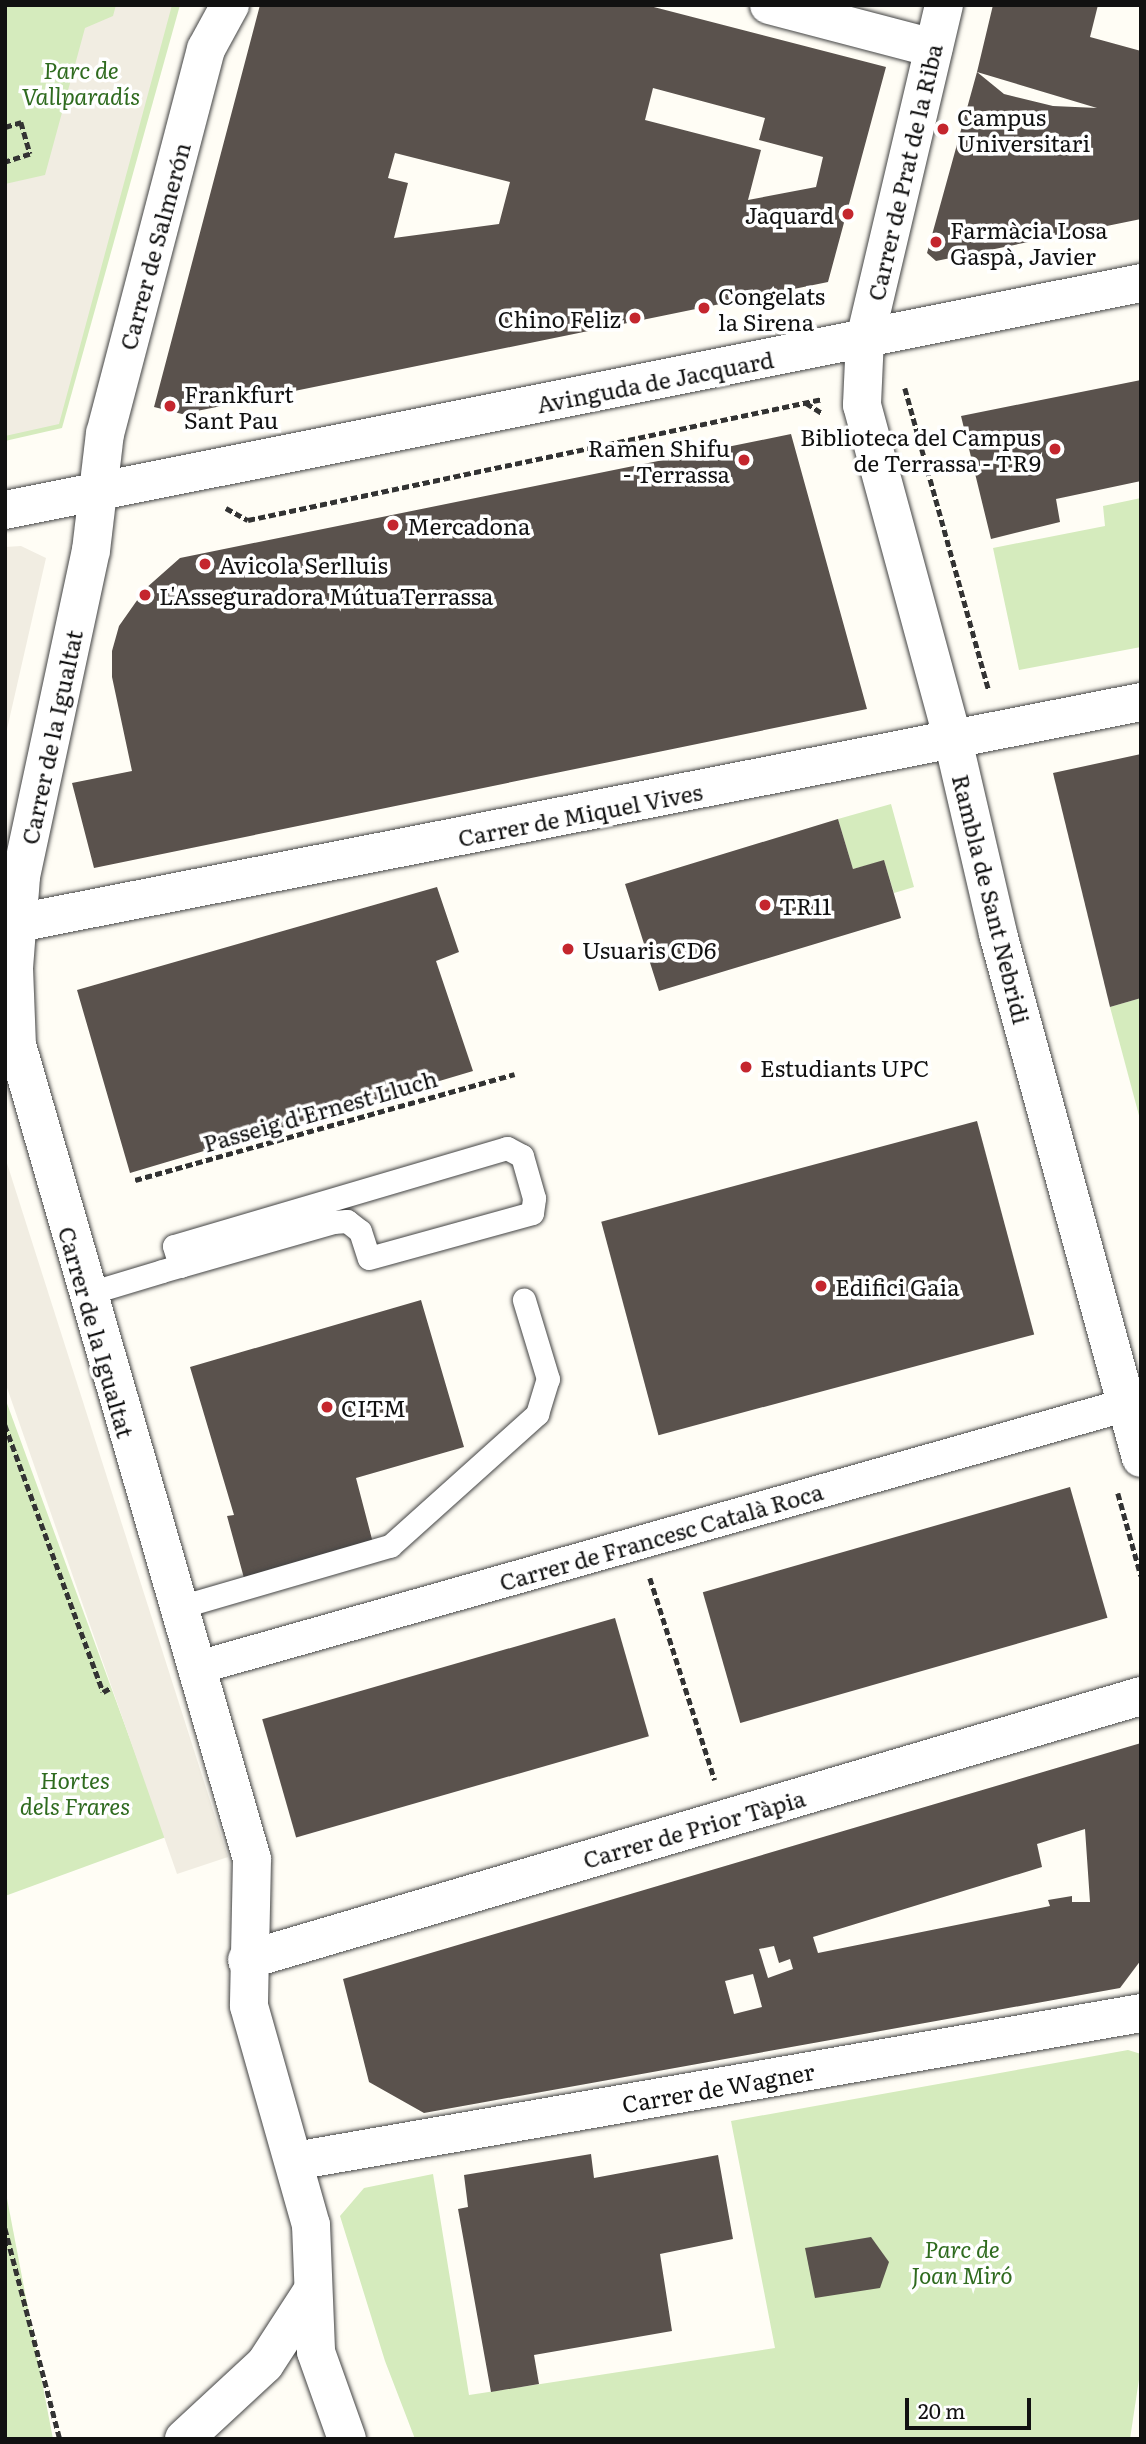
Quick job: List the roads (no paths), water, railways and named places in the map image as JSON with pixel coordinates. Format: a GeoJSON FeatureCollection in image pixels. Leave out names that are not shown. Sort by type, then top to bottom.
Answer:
{"type":"FeatureCollection","features":[{"type":"Feature","properties":{"kind":"street","name":"Carrer de Salmerón"},"geometry":{"type":"LineString","coordinates":[[97,492],[105,433],[206,49],[230,5]]}},
{"type":"Feature","properties":{"kind":"street"},"geometry":{"type":"LineString","coordinates":[[769,5],[933,48]]}},
{"type":"Feature","properties":{"kind":"street","name":"Carrer de Prat de la Riba"},"geometry":{"type":"LineString","coordinates":[[865,338],[944,5]]}},
{"type":"Feature","properties":{"kind":"street","name":"Avinguda de Jacquard"},"geometry":{"type":"LineString","coordinates":[[5,510],[1141,283]]}},
{"type":"Feature","properties":{"kind":"street","name":"Rambla de Sant Nebridi"},"geometry":{"type":"LineString","coordinates":[[865,338],[862,405],[953,740],[998,934],[1129,1357],[1127,1404],[1141,1458]]}},
{"type":"Feature","properties":{"kind":"street","name":"Carrer de la Igualtat"},"geometry":{"type":"LineString","coordinates":[[97,492],[91,550],[21,877],[14,968],[17,1045],[176,1608],[252,1860],[247,1961],[249,2006],[311,2225],[316,2352],[347,2439]]}},
{"type":"Feature","properties":{"kind":"street","name":"Carrer de Miquel Vives"},"geometry":{"type":"LineString","coordinates":[[18,923],[1141,702]]}},
{"type":"Feature","properties":{"kind":"street","name":"Carrer de Francesc Català Roca"},"geometry":{"type":"LineString","coordinates":[[194,1668],[1127,1404]]}},
{"type":"Feature","properties":{"kind":"street","name":"Carrer de Prior Tàpia"},"geometry":{"type":"LineString","coordinates":[[247,1961],[1141,1696]]}},
{"type":"Feature","properties":{"kind":"street","name":"Carrer de Wagner"},"geometry":{"type":"LineString","coordinates":[[295,2161],[1141,2013]]}},
{"type":"Feature","properties":{"kind":"street"},"geometry":{"type":"LineString","coordinates":[[184,2439],[265,2364],[313,2290]]}},
{"type":"Feature","properties":{"kind":"lane"},"geometry":{"type":"LineString","coordinates":[[86,1294],[347,1221],[360,1231],[369,1258],[532,1213],[534,1198],[522,1156],[507,1148],[174,1246],[180,1266]]}},
{"type":"Feature","properties":{"kind":"lane"},"geometry":{"type":"LineString","coordinates":[[176,1608],[390,1546],[537,1414],[548,1378],[524,1300]]}},
{"type":"Feature","properties":{"kind":"place","name":"Campus Universitari"},"geometry":{"type":"Point","coordinates":[943,129]}},
{"type":"Feature","properties":{"kind":"place","name":"Jaquard"},"geometry":{"type":"Point","coordinates":[848,214]}},
{"type":"Feature","properties":{"kind":"place","name":"Farmàcia Losa Gaspà, Javier"},"geometry":{"type":"Point","coordinates":[936,242]}},
{"type":"Feature","properties":{"kind":"place","name":"Congelats la Sirena"},"geometry":{"type":"Point","coordinates":[704,308]}},
{"type":"Feature","properties":{"kind":"place","name":"Chino Feliz"},"geometry":{"type":"Point","coordinates":[635,318]}},
{"type":"Feature","properties":{"kind":"place","name":"Frankfurt Sant Pau"},"geometry":{"type":"Point","coordinates":[170,406]}},
{"type":"Feature","properties":{"kind":"place","name":"Biblioteca del Campus de Terrassa - TR9"},"geometry":{"type":"Point","coordinates":[1055,449]}},
{"type":"Feature","properties":{"kind":"place","name":"Ramen Shifu - Terrassa"},"geometry":{"type":"Point","coordinates":[744,460]}},
{"type":"Feature","properties":{"kind":"place","name":"Mercadona"},"geometry":{"type":"Point","coordinates":[393,525]}},
{"type":"Feature","properties":{"kind":"place","name":"Avicola Serlluis"},"geometry":{"type":"Point","coordinates":[205,564]}},
{"type":"Feature","properties":{"kind":"place","name":"L'Asseguradora MútuaTerrassa"},"geometry":{"type":"Point","coordinates":[145,595]}},
{"type":"Feature","properties":{"kind":"place","name":"TR11"},"geometry":{"type":"Point","coordinates":[765,905]}},
{"type":"Feature","properties":{"kind":"place","name":"Usuaris CD6"},"geometry":{"type":"Point","coordinates":[568,949]}},
{"type":"Feature","properties":{"kind":"place","name":"Estudiants UPC"},"geometry":{"type":"Point","coordinates":[746,1067]}},
{"type":"Feature","properties":{"kind":"place","name":"Edifici Gaia"},"geometry":{"type":"Point","coordinates":[821,1286]}},
{"type":"Feature","properties":{"kind":"place","name":"CITM"},"geometry":{"type":"Point","coordinates":[327,1407]}},
{"type":"Feature","properties":{"kind":"park label","name":"Parc de Vallparadís"},"geometry":{"type":"Point","coordinates":[81,82]}},
{"type":"Feature","properties":{"kind":"park label","name":"Hortes dels Frares"},"geometry":{"type":"Point","coordinates":[75,1792]}},
{"type":"Feature","properties":{"kind":"park label","name":"Parc de Joan Miró"},"geometry":{"type":"Point","coordinates":[962,2261]}}]}
